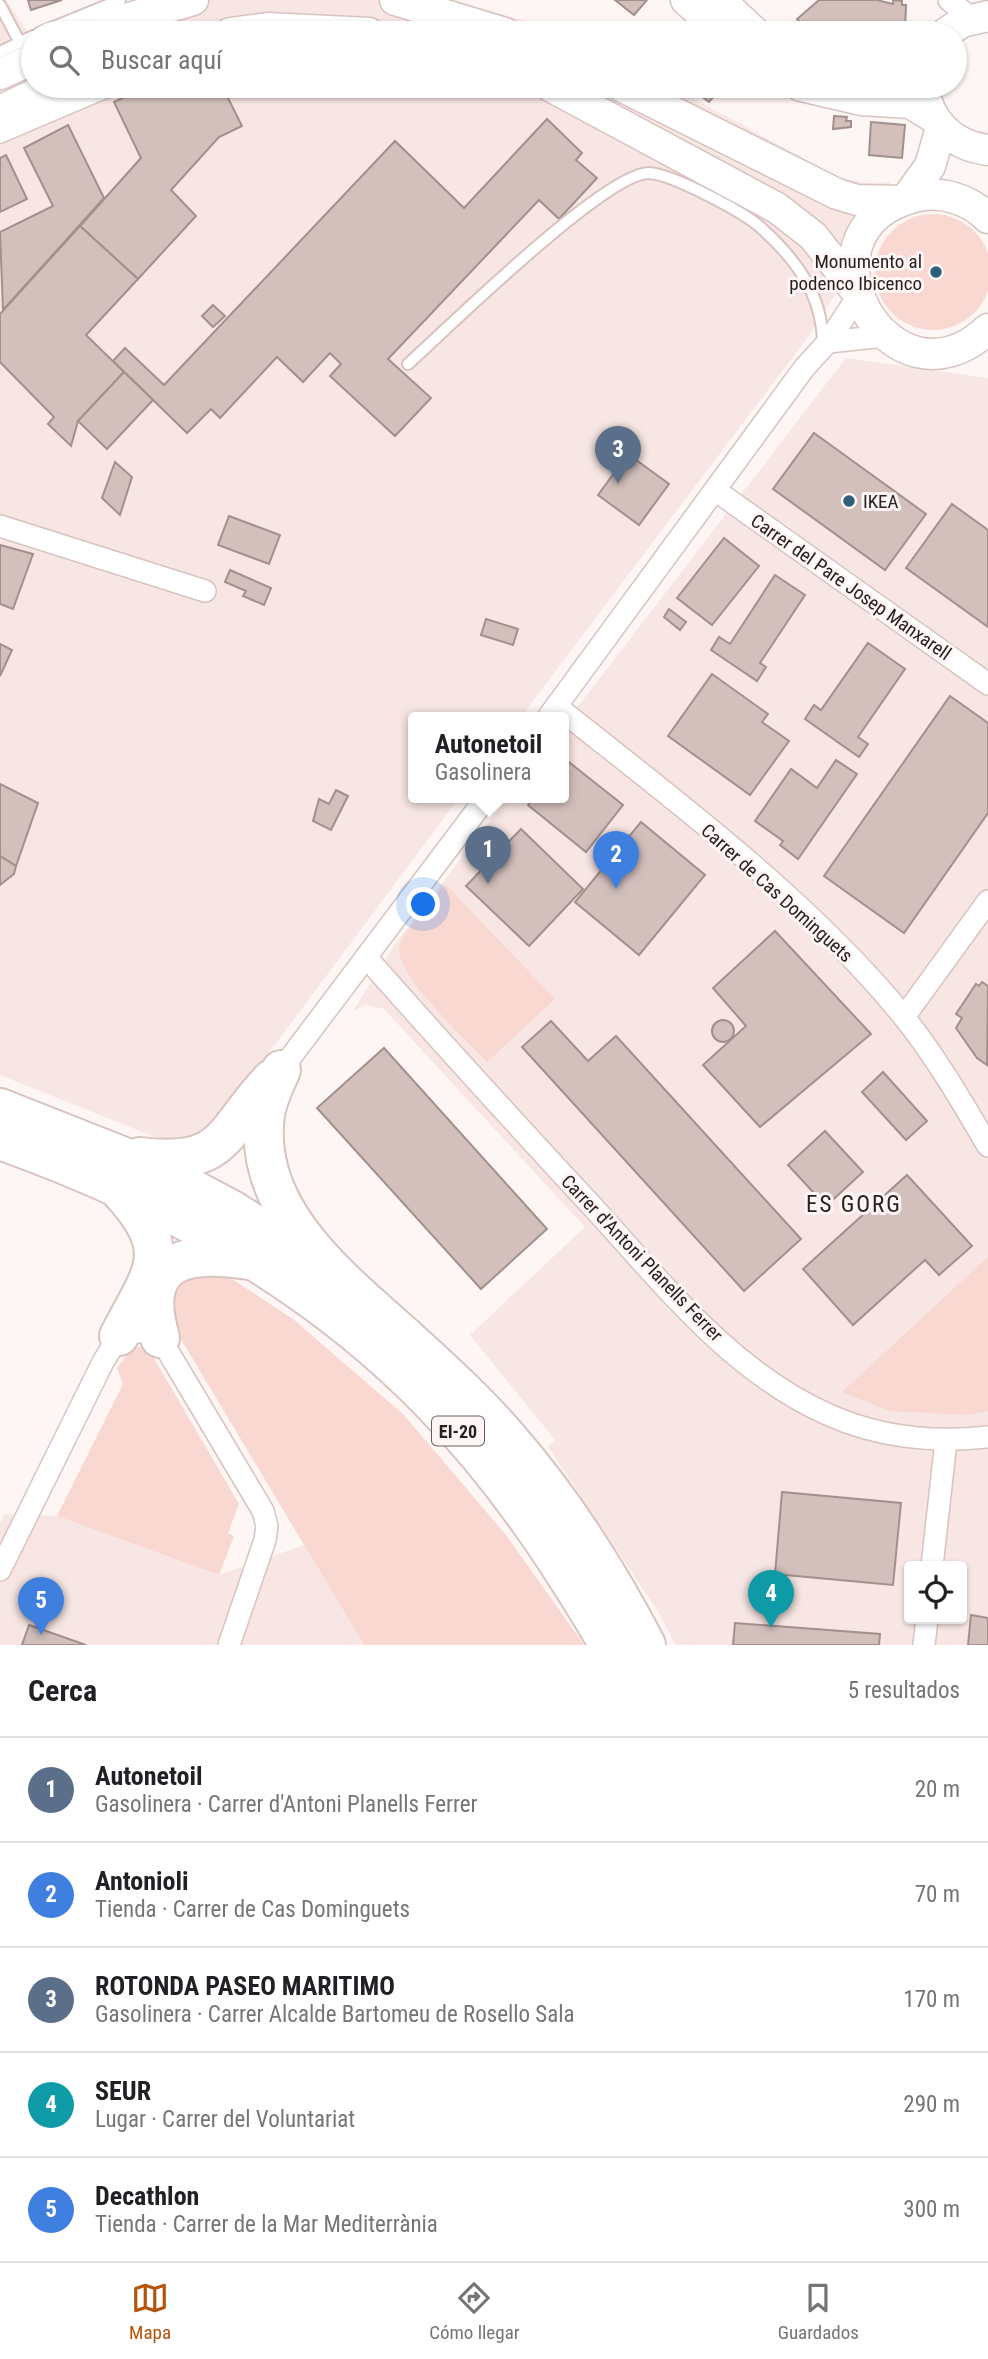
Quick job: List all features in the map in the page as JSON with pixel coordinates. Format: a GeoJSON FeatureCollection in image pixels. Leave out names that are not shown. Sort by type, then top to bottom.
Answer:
{"type":"FeatureCollection","features":[{"type":"Feature","properties":{"kind":"highway"},"geometry":{"type":"LineString","coordinates":[[119,1336],[151,1271],[156,1253],[150,1231],[120,1170],[204,1155],[224,1139],[281,1070]]}},
{"type":"Feature","properties":{"kind":"highway"},"geometry":{"type":"LineString","coordinates":[[281,1070],[265,1114],[264,1144],[271,1177],[286,1212],[307,1242],[351,1289]]}},
{"type":"Feature","properties":{"kind":"highway","name":"EI-20"},"geometry":{"type":"LineString","coordinates":[[0,1108],[120,1170],[258,1262],[355,1334],[431,1402],[481,1457],[525,1513],[575,1587],[609,1645]]}},
{"type":"Feature","properties":{"kind":"highway","name":"EI-20"},"geometry":{"type":"LineString","coordinates":[[0,1140],[120,1170],[243,1217],[351,1289],[452,1379],[508,1438],[554,1497],[601,1567],[646,1645]]}},
{"type":"Feature","properties":{"kind":"highway"},"geometry":{"type":"LineString","coordinates":[[160,1338],[152,1311],[153,1295],[160,1278],[175,1263],[205,1255],[258,1262]]}},
{"type":"Feature","properties":{"kind":"main road"},"geometry":{"type":"LineString","coordinates":[[121,21],[193,0]]}},
{"type":"Feature","properties":{"kind":"main road"},"geometry":{"type":"LineString","coordinates":[[395,0],[465,21]]}},
{"type":"Feature","properties":{"kind":"main road"},"geometry":{"type":"LineString","coordinates":[[686,0],[710,21]]}},
{"type":"Feature","properties":{"kind":"main road"},"geometry":{"type":"LineString","coordinates":[[720,0],[742,21]]}},
{"type":"Feature","properties":{"kind":"main road"},"geometry":{"type":"LineString","coordinates":[[0,74],[21,56]]}},
{"type":"Feature","properties":{"kind":"main road"},"geometry":{"type":"LineString","coordinates":[[0,111],[27,98]]}},
{"type":"Feature","properties":{"kind":"main road"},"geometry":{"type":"LineString","coordinates":[[572,98],[777,208],[813,236],[857,294],[865,313],[885,336],[911,349],[926,352],[988,348]]}},
{"type":"Feature","properties":{"kind":"main road"},"geometry":{"type":"LineString","coordinates":[[645,98],[837,194],[857,200],[948,196],[974,207],[988,218]]}},
{"type":"Feature","properties":{"kind":"main road"},"geometry":{"type":"LineString","coordinates":[[852,98],[910,103],[964,144],[988,150]]}},
{"type":"Feature","properties":{"kind":"main road"},"geometry":{"type":"LineString","coordinates":[[857,294],[855,266],[864,234],[874,221],[903,200],[930,166],[937,123],[928,98]]}},
{"type":"Feature","properties":{"kind":"main road"},"geometry":{"type":"LineString","coordinates":[[955,349],[988,329]]}},
{"type":"Feature","properties":{"kind":"street"},"geometry":{"type":"LineString","coordinates":[[0,132],[80,98]]}},
{"type":"Feature","properties":{"kind":"street"},"geometry":{"type":"LineString","coordinates":[[552,712],[826,344],[857,294]]}},
{"type":"Feature","properties":{"kind":"street"},"geometry":{"type":"LineString","coordinates":[[826,344],[885,336]]}},
{"type":"Feature","properties":{"kind":"street","name":"Carrer del Pare Josep Manxarell"},"geometry":{"type":"LineString","coordinates":[[715,490],[988,684]]}},
{"type":"Feature","properties":{"kind":"street"},"geometry":{"type":"LineString","coordinates":[[0,526],[205,592]]}},
{"type":"Feature","properties":{"kind":"street","name":"Carrer de Cas Dominguets"},"geometry":{"type":"LineString","coordinates":[[569,725],[789,899],[838,944],[904,1017],[948,1079],[988,1146]]}},
{"type":"Feature","properties":{"kind":"street"},"geometry":{"type":"LineString","coordinates":[[281,1070],[482,803]]}},
{"type":"Feature","properties":{"kind":"street"},"geometry":{"type":"LineString","coordinates":[[904,1017],[988,901]]}},
{"type":"Feature","properties":{"kind":"street","name":"Carrer d'Antoni Planells Ferrer"},"geometry":{"type":"LineString","coordinates":[[366,957],[706,1330],[775,1384],[828,1415],[890,1433],[946,1441],[988,1437]]}},
{"type":"Feature","properties":{"kind":"street"},"geometry":{"type":"LineString","coordinates":[[0,1570],[103,1362],[119,1336],[142,1331],[160,1338],[255,1493],[267,1526],[229,1645]]}},
{"type":"Feature","properties":{"kind":"street"},"geometry":{"type":"LineString","coordinates":[[934,1561],[946,1441]]}},
{"type":"Feature","properties":{"kind":"street"},"geometry":{"type":"LineString","coordinates":[[924,1645],[926,1624]]}},
{"type":"Feature","properties":{"kind":"lane"},"geometry":{"type":"LineString","coordinates":[[68,21],[120,0]]}},
{"type":"Feature","properties":{"kind":"lane"},"geometry":{"type":"LineString","coordinates":[[0,5],[21,41]]}},
{"type":"Feature","properties":{"kind":"lane"},"geometry":{"type":"LineString","coordinates":[[0,52],[21,51]]}},
{"type":"Feature","properties":{"kind":"lane"},"geometry":{"type":"LineString","coordinates":[[408,364],[527,255],[610,189],[648,173],[678,183],[743,212],[783,248],[804,275],[817,304],[826,344]]}},
{"type":"Feature","properties":{"kind":"shaded area"},"geometry":{"type":"Polygon","coordinates":[[[0,0],[6,0],[21,22],[21,98],[692,98],[840,178],[867,183],[891,182],[851,233],[836,293],[808,337],[525,712],[408,712],[408,803],[455,803],[209,1133],[170,1143],[0,1075],[0,0]]]}},
{"type":"Feature","properties":{"kind":"shaded area"},"geometry":{"type":"Polygon","coordinates":[[[147,0],[455,0],[524,21],[88,21],[147,0]]]}},
{"type":"Feature","properties":{"kind":"shaded area"},"geometry":{"type":"Polygon","coordinates":[[[922,215],[944,215],[965,224],[974,231],[989,258],[989,286],[981,304],[965,320],[944,329],[922,329],[901,320],[885,304],[876,283],[876,261],[885,240],[901,224],[922,215]]]}},
{"type":"Feature","properties":{"kind":"shaded area"},"geometry":{"type":"Polygon","coordinates":[[[846,358],[988,378],[988,1645],[676,1645],[657,1610],[548,1447],[555,1440],[470,1335],[585,1227],[384,1009],[366,1005],[353,1011],[395,944],[504,803],[569,803],[569,718],[846,358]]]}},
{"type":"Feature","properties":{"kind":"shaded area"},"geometry":{"type":"Polygon","coordinates":[[[445,884],[555,999],[487,1062],[432,1005],[406,970],[400,956],[400,944],[404,937],[445,884]]]}},
{"type":"Feature","properties":{"kind":"shaded area"},"geometry":{"type":"Polygon","coordinates":[[[988,1257],[988,1411],[967,1415],[890,1411],[842,1392],[988,1257]]]}},
{"type":"Feature","properties":{"kind":"shaded area"},"geometry":{"type":"Polygon","coordinates":[[[191,1272],[232,1279],[293,1319],[404,1415],[506,1535],[584,1645],[364,1645],[170,1321],[170,1296],[191,1272]]]}},
{"type":"Feature","properties":{"kind":"shaded area"},"geometry":{"type":"Polygon","coordinates":[[[133,1346],[148,1348],[239,1504],[228,1533],[234,1536],[219,1575],[57,1516],[123,1384],[117,1368],[133,1346]]]}},
{"type":"Feature","properties":{"kind":"shaded area"},"geometry":{"type":"Polygon","coordinates":[[[4,1514],[57,1516],[219,1575],[304,1545],[364,1645],[0,1645],[0,1523],[4,1514]]]}},
{"type":"Feature","properties":{"kind":"building"},"geometry":{"type":"Polygon","coordinates":[[[28,0],[62,0],[31,10],[28,0]]]}},
{"type":"Feature","properties":{"kind":"building"},"geometry":{"type":"Polygon","coordinates":[[[615,0],[647,0],[634,15],[615,0]]]}},
{"type":"Feature","properties":{"kind":"building"},"geometry":{"type":"Polygon","coordinates":[[[819,0],[877,0],[893,4],[893,0],[902,1],[902,5],[906,5],[905,21],[797,19],[819,0]]]}},
{"type":"Feature","properties":{"kind":"building"},"geometry":{"type":"Polygon","coordinates":[[[122,98],[228,98],[242,126],[219,137],[171,190],[196,216],[138,279],[80,226],[141,158],[114,102],[122,98]]]}},
{"type":"Feature","properties":{"kind":"building"},"geometry":{"type":"Polygon","coordinates":[[[834,116],[847,117],[846,121],[851,121],[851,127],[833,129],[834,116]]]}},
{"type":"Feature","properties":{"kind":"building"},"geometry":{"type":"Polygon","coordinates":[[[547,119],[582,153],[576,160],[597,178],[559,219],[539,200],[388,359],[431,398],[395,436],[330,376],[341,364],[330,353],[303,382],[277,357],[220,418],[211,409],[187,433],[113,361],[125,348],[164,385],[395,141],[464,208],[547,119]]]}},
{"type":"Feature","properties":{"kind":"building"},"geometry":{"type":"Polygon","coordinates":[[[871,122],[905,125],[902,158],[869,155],[871,122]]]}},
{"type":"Feature","properties":{"kind":"building"},"geometry":{"type":"Polygon","coordinates":[[[68,125],[104,198],[3,310],[0,232],[53,206],[24,148],[68,125]]]}},
{"type":"Feature","properties":{"kind":"building"},"geometry":{"type":"Polygon","coordinates":[[[6,155],[27,199],[0,212],[0,158],[6,155]]]}},
{"type":"Feature","properties":{"kind":"building"},"geometry":{"type":"Polygon","coordinates":[[[80,226],[138,279],[86,335],[124,372],[78,421],[71,446],[48,424],[54,417],[0,362],[0,314],[80,226]]]}},
{"type":"Feature","properties":{"kind":"building"},"geometry":{"type":"Polygon","coordinates":[[[213,305],[225,316],[213,327],[202,316],[213,305]]]}},
{"type":"Feature","properties":{"kind":"building"},"geometry":{"type":"Polygon","coordinates":[[[124,372],[153,400],[107,449],[78,421],[124,372]]]}},
{"type":"Feature","properties":{"kind":"building","name":"IKEA"},"geometry":{"type":"Polygon","coordinates":[[[814,433],[926,514],[885,570],[773,489],[814,433]]]}},
{"type":"Feature","properties":{"kind":"building"},"geometry":{"type":"Polygon","coordinates":[[[628,454],[669,484],[639,525],[598,495],[628,454]]]}},
{"type":"Feature","properties":{"kind":"building"},"geometry":{"type":"Polygon","coordinates":[[[115,462],[132,477],[120,515],[102,498],[115,462]]]}},
{"type":"Feature","properties":{"kind":"building"},"geometry":{"type":"Polygon","coordinates":[[[952,504],[988,530],[988,627],[906,568],[952,504]]]}},
{"type":"Feature","properties":{"kind":"building"},"geometry":{"type":"Polygon","coordinates":[[[229,516],[280,535],[269,564],[218,545],[229,516]]]}},
{"type":"Feature","properties":{"kind":"building"},"geometry":{"type":"Polygon","coordinates":[[[724,538],[759,566],[712,625],[677,598],[724,538]]]}},
{"type":"Feature","properties":{"kind":"building"},"geometry":{"type":"Polygon","coordinates":[[[0,545],[33,554],[13,609],[0,604],[0,545]]]}},
{"type":"Feature","properties":{"kind":"building"},"geometry":{"type":"Polygon","coordinates":[[[230,570],[271,588],[264,605],[243,596],[246,591],[225,582],[230,570]]]}},
{"type":"Feature","properties":{"kind":"building"},"geometry":{"type":"Polygon","coordinates":[[[775,575],[805,595],[760,663],[766,667],[757,681],[711,650],[719,637],[730,644],[775,575]]]}},
{"type":"Feature","properties":{"kind":"building"},"geometry":{"type":"Polygon","coordinates":[[[669,609],[686,622],[680,630],[664,617],[669,609]]]}},
{"type":"Feature","properties":{"kind":"building"},"geometry":{"type":"Polygon","coordinates":[[[486,619],[518,629],[513,645],[481,635],[486,619]]]}},
{"type":"Feature","properties":{"kind":"building"},"geometry":{"type":"Polygon","coordinates":[[[868,643],[905,669],[858,737],[868,744],[859,757],[805,719],[814,705],[821,710],[868,643]]]}},
{"type":"Feature","properties":{"kind":"building"},"geometry":{"type":"Polygon","coordinates":[[[0,644],[12,650],[0,676],[0,644]]]}},
{"type":"Feature","properties":{"kind":"building"},"geometry":{"type":"Polygon","coordinates":[[[712,674],[768,714],[762,722],[789,741],[750,795],[668,736],[712,674]]]}},
{"type":"Feature","properties":{"kind":"building"},"geometry":{"type":"Polygon","coordinates":[[[950,696],[988,723],[988,813],[904,933],[824,876],[950,696]]]}},
{"type":"Feature","properties":{"kind":"building"},"geometry":{"type":"Polygon","coordinates":[[[836,760],[857,774],[798,859],[780,845],[783,841],[755,821],[791,769],[817,788],[836,760]]]}},
{"type":"Feature","properties":{"kind":"building"},"geometry":{"type":"Polygon","coordinates":[[[569,762],[623,805],[586,852],[528,805],[569,803],[569,762]]]}},
{"type":"Feature","properties":{"kind":"building"},"geometry":{"type":"Polygon","coordinates":[[[0,784],[38,803],[16,866],[0,856],[0,784]]]}},
{"type":"Feature","properties":{"kind":"building"},"geometry":{"type":"Polygon","coordinates":[[[336,790],[348,796],[331,830],[313,821],[319,799],[329,804],[336,790]]]}},
{"type":"Feature","properties":{"kind":"building"},"geometry":{"type":"Polygon","coordinates":[[[641,822],[705,875],[639,955],[575,902],[641,822]]]}},
{"type":"Feature","properties":{"kind":"building"},"geometry":{"type":"Polygon","coordinates":[[[521,829],[583,889],[529,946],[466,886],[521,829]]]}},
{"type":"Feature","properties":{"kind":"building"},"geometry":{"type":"Polygon","coordinates":[[[0,856],[16,866],[14,874],[0,885],[0,856]]]}},
{"type":"Feature","properties":{"kind":"building"},"geometry":{"type":"Polygon","coordinates":[[[775,931],[871,1034],[760,1127],[703,1065],[746,1026],[713,988],[775,931]]]}},
{"type":"Feature","properties":{"kind":"building"},"geometry":{"type":"Polygon","coordinates":[[[982,982],[988,986],[987,1065],[977,1058],[956,1028],[962,1018],[956,1014],[976,984],[979,986],[982,982]]]}},
{"type":"Feature","properties":{"kind":"building"},"geometry":{"type":"Polygon","coordinates":[[[723,1020],[731,1023],[734,1031],[731,1039],[723,1042],[715,1039],[712,1031],[715,1023],[723,1020]]]}},
{"type":"Feature","properties":{"kind":"building"},"geometry":{"type":"Polygon","coordinates":[[[551,1021],[588,1061],[616,1036],[801,1239],[744,1291],[522,1047],[551,1021]]]}},
{"type":"Feature","properties":{"kind":"building"},"geometry":{"type":"Polygon","coordinates":[[[384,1048],[547,1229],[481,1289],[317,1108],[384,1048]]]}},
{"type":"Feature","properties":{"kind":"building"},"geometry":{"type":"Polygon","coordinates":[[[883,1072],[927,1121],[906,1140],[862,1092],[883,1072]]]}},
{"type":"Feature","properties":{"kind":"building"},"geometry":{"type":"Polygon","coordinates":[[[825,1131],[863,1172],[826,1206],[788,1165],[825,1131]]]}},
{"type":"Feature","properties":{"kind":"building"},"geometry":{"type":"Polygon","coordinates":[[[907,1175],[972,1246],[939,1275],[925,1260],[853,1325],[803,1269],[907,1175]]]}},
{"type":"Feature","properties":{"kind":"building"},"geometry":{"type":"Polygon","coordinates":[[[782,1492],[901,1503],[893,1585],[775,1574],[782,1492]]]}},
{"type":"Feature","properties":{"kind":"building"},"geometry":{"type":"Polygon","coordinates":[[[971,1615],[988,1618],[988,1645],[968,1645],[971,1615]]]}},
{"type":"Feature","properties":{"kind":"building"},"geometry":{"type":"Polygon","coordinates":[[[735,1623],[880,1634],[879,1645],[733,1645],[735,1623]]]}},
{"type":"Feature","properties":{"kind":"building"},"geometry":{"type":"Polygon","coordinates":[[[29,1625],[86,1645],[22,1645],[29,1625]]]}},
{"type":"Feature","properties":{"kind":"place","name":"Monumento al podenco Ibicenco"},"geometry":{"type":"Point","coordinates":[936,272]}},
{"type":"Feature","properties":{"kind":"place","name":"ROTONDA PASEO MARITIMO"},"geometry":{"type":"Point","coordinates":[618,484]}},
{"type":"Feature","properties":{"kind":"place","name":"IKEA"},"geometry":{"type":"Point","coordinates":[849,501]}},
{"type":"Feature","properties":{"kind":"place","name":"Autonetoil"},"geometry":{"type":"Point","coordinates":[488,884]}},
{"type":"Feature","properties":{"kind":"place","name":"Antonioli"},"geometry":{"type":"Point","coordinates":[616,889]}},
{"type":"Feature","properties":{"kind":"place","name":"SEUR"},"geometry":{"type":"Point","coordinates":[771,1628]}},
{"type":"Feature","properties":{"kind":"place","name":"Decathlon"},"geometry":{"type":"Point","coordinates":[41,1635]}},
{"type":"Feature","properties":{"kind":"district","name":"ES GORG"},"geometry":{"type":"Point","coordinates":[854,1204]}}]}
